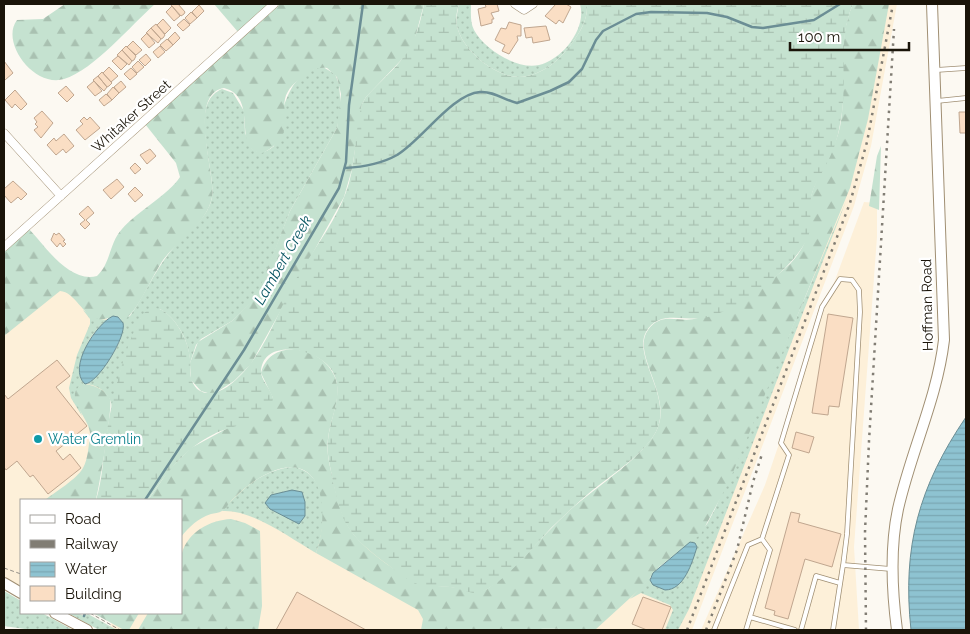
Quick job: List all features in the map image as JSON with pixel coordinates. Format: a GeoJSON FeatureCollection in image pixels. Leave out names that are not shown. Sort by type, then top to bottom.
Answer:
{"type":"FeatureCollection","features":[{"type":"Feature","properties":{"kind":"street","name":"Whitaker Street"},"geometry":{"type":"LineString","coordinates":[[4,247],[274,4]]}},
{"type":"Feature","properties":{"kind":"street"},"geometry":{"type":"LineString","coordinates":[[515,4],[524,10],[533,4]]}},
{"type":"Feature","properties":{"kind":"street","name":"Hoffman Road"},"geometry":{"type":"LineString","coordinates":[[897,630],[894,569],[898,511],[935,391],[944,340],[932,4]]}},
{"type":"Feature","properties":{"kind":"street"},"geometry":{"type":"LineString","coordinates":[[4,133],[60,196]]}},
{"type":"Feature","properties":{"kind":"street"},"geometry":{"type":"LineString","coordinates":[[4,583],[20,592]]}},
{"type":"Feature","properties":{"kind":"street"},"geometry":{"type":"LineString","coordinates":[[57,614],[87,630]]}},
{"type":"Feature","properties":{"kind":"lane"},"geometry":{"type":"LineString","coordinates":[[934,70],[966,68]]}},
{"type":"Feature","properties":{"kind":"lane"},"geometry":{"type":"LineString","coordinates":[[935,101],[966,98]]}},
{"type":"Feature","properties":{"kind":"lane"},"geometry":{"type":"LineString","coordinates":[[714,630],[748,545],[762,539],[789,455],[781,443],[822,307],[840,279],[852,280],[858,290],[860,312],[847,534],[833,630]]}},
{"type":"Feature","properties":{"kind":"lane"},"geometry":{"type":"LineString","coordinates":[[746,630],[770,550],[762,539]]}},
{"type":"Feature","properties":{"kind":"lane"},"geometry":{"type":"LineString","coordinates":[[842,566],[894,569]]}},
{"type":"Feature","properties":{"kind":"lane"},"geometry":{"type":"LineString","coordinates":[[801,630],[816,576],[840,583]]}},
{"type":"Feature","properties":{"kind":"lane"},"geometry":{"type":"LineString","coordinates":[[750,617],[795,630]]}},
{"type":"Feature","properties":{"kind":"path"},"geometry":{"type":"LineString","coordinates":[[4,568],[20,574]]}},
{"type":"Feature","properties":{"kind":"path"},"geometry":{"type":"LineString","coordinates":[[92,614],[120,630]]}},
{"type":"Feature","properties":{"kind":"shaded area"},"geometry":{"type":"Polygon","coordinates":[[[888,4],[897,4],[871,146],[854,206],[692,630],[589,630],[637,588],[689,607],[805,307],[888,4]]]}},
{"type":"Feature","properties":{"kind":"shaded area"},"geometry":{"type":"Polygon","coordinates":[[[864,202],[877,203],[877,237],[854,547],[859,630],[701,630],[765,485],[828,299],[864,202]]]}},
{"type":"Feature","properties":{"kind":"shaded area"},"geometry":{"type":"Polygon","coordinates":[[[28,230],[115,328],[85,499],[20,499],[20,585],[4,577],[4,251],[28,230]]]}},
{"type":"Feature","properties":{"kind":"shaded area"},"geometry":{"type":"Polygon","coordinates":[[[207,452],[507,630],[108,630],[116,614],[182,614],[182,499],[207,452]]]}},
{"type":"Feature","properties":{"kind":"green space"},"geometry":{"type":"Polygon","coordinates":[[[65,4],[155,4],[112,46],[88,66],[64,79],[53,80],[42,77],[31,70],[23,61],[16,51],[13,29],[17,20],[43,19],[65,4]]]}},
{"type":"Feature","properties":{"kind":"green space"},"geometry":{"type":"Polygon","coordinates":[[[214,4],[269,4],[238,32],[214,4]]]}},
{"type":"Feature","properties":{"kind":"green space"},"geometry":{"type":"Polygon","coordinates":[[[226,4],[269,4],[245,25],[226,4]]]}},
{"type":"Feature","properties":{"kind":"green space"},"geometry":{"type":"Polygon","coordinates":[[[280,4],[424,4],[414,42],[405,56],[366,97],[362,104],[352,169],[344,197],[251,364],[234,381],[211,394],[201,391],[191,380],[190,363],[198,342],[232,321],[257,295],[290,211],[337,128],[341,94],[337,77],[327,68],[318,68],[310,72],[298,80],[290,89],[284,102],[286,123],[284,132],[275,145],[262,153],[253,150],[248,143],[244,112],[241,102],[235,93],[224,88],[213,93],[207,104],[205,119],[212,186],[212,197],[209,207],[198,224],[163,260],[141,299],[126,319],[122,320],[118,317],[98,319],[92,317],[70,295],[60,291],[4,336],[4,251],[29,229],[51,254],[68,269],[87,277],[97,276],[102,271],[115,240],[122,229],[168,190],[180,177],[176,163],[145,124],[280,4]]]}},
{"type":"Feature","properties":{"kind":"green space"},"geometry":{"type":"Polygon","coordinates":[[[424,4],[459,4],[456,23],[460,35],[472,53],[490,67],[510,76],[519,77],[535,74],[543,70],[562,55],[581,29],[585,20],[587,4],[853,4],[845,33],[842,109],[837,140],[812,194],[809,234],[800,251],[764,287],[721,313],[700,318],[666,318],[658,320],[652,325],[646,332],[643,342],[647,364],[659,402],[658,427],[653,436],[628,463],[588,494],[552,527],[504,577],[483,591],[474,593],[415,583],[372,553],[349,528],[336,497],[329,461],[329,431],[337,395],[335,377],[331,369],[324,362],[304,352],[281,350],[272,353],[265,360],[261,370],[273,398],[271,406],[266,412],[250,421],[216,433],[195,446],[170,470],[149,499],[96,499],[112,404],[130,341],[142,315],[156,308],[162,310],[173,319],[185,338],[189,352],[191,378],[198,390],[207,393],[217,392],[227,387],[239,376],[259,351],[288,293],[326,233],[345,196],[351,173],[362,104],[366,97],[404,56],[416,35],[424,4]]]}},
{"type":"Feature","properties":{"kind":"green space"},"geometry":{"type":"Polygon","coordinates":[[[459,4],[471,4],[474,30],[493,51],[511,61],[530,66],[548,62],[564,49],[571,41],[580,23],[580,4],[587,4],[587,9],[581,29],[572,43],[556,61],[535,74],[519,77],[510,76],[490,67],[472,53],[460,35],[456,23],[459,4]]]}},
{"type":"Feature","properties":{"kind":"green space"},"geometry":{"type":"Polygon","coordinates":[[[853,4],[889,4],[868,119],[850,188],[729,482],[701,534],[659,567],[641,588],[595,630],[421,630],[423,619],[418,610],[316,553],[322,522],[322,505],[319,490],[312,477],[302,469],[288,467],[259,478],[240,492],[223,510],[198,520],[182,536],[182,499],[149,499],[169,470],[191,448],[226,429],[273,398],[261,373],[266,362],[274,354],[285,350],[308,352],[328,365],[337,383],[336,407],[329,431],[328,454],[343,516],[353,533],[380,559],[411,578],[435,586],[475,592],[490,587],[511,570],[568,512],[618,472],[652,438],[658,427],[661,414],[660,401],[647,362],[644,339],[653,324],[665,319],[691,319],[704,316],[767,282],[783,271],[799,254],[807,236],[809,203],[812,193],[839,131],[843,106],[843,47],[848,18],[853,4]]]}},
{"type":"Feature","properties":{"kind":"green space"},"geometry":{"type":"Polygon","coordinates":[[[323,67],[335,74],[339,84],[341,108],[337,128],[290,211],[258,295],[232,321],[201,339],[196,345],[190,363],[188,348],[182,332],[166,313],[160,309],[141,318],[121,370],[112,409],[108,395],[101,389],[87,384],[107,364],[113,354],[121,335],[122,326],[120,319],[130,316],[166,258],[208,209],[212,197],[212,185],[205,138],[205,122],[206,108],[212,97],[222,89],[233,93],[244,111],[245,133],[252,149],[263,152],[274,146],[283,109],[293,86],[300,77],[310,70],[323,67]]]}},
{"type":"Feature","properties":{"kind":"green space"},"geometry":{"type":"Polygon","coordinates":[[[881,146],[879,210],[869,206],[877,156],[881,146]]]}},
{"type":"Feature","properties":{"kind":"green space"},"geometry":{"type":"Polygon","coordinates":[[[846,201],[689,609],[678,630],[665,630],[673,610],[670,605],[641,593],[630,599],[650,577],[650,580],[707,524],[846,201]]]}},
{"type":"Feature","properties":{"kind":"green space"},"geometry":{"type":"Polygon","coordinates":[[[83,310],[100,319],[107,320],[91,337],[83,354],[81,377],[86,384],[79,387],[75,393],[82,416],[71,398],[69,388],[77,355],[90,324],[90,319],[83,310]]]}},
{"type":"Feature","properties":{"kind":"green space"},"geometry":{"type":"Polygon","coordinates":[[[84,384],[99,388],[110,399],[108,431],[96,499],[46,499],[76,477],[86,461],[90,434],[76,400],[77,388],[84,384]]]}},
{"type":"Feature","properties":{"kind":"green space"},"geometry":{"type":"Polygon","coordinates":[[[293,467],[305,471],[314,479],[320,490],[323,502],[323,516],[316,553],[258,519],[234,512],[222,511],[245,488],[262,476],[293,467]]]}},
{"type":"Feature","properties":{"kind":"green space"},"geometry":{"type":"Polygon","coordinates":[[[231,519],[245,523],[260,531],[262,606],[258,630],[138,630],[147,614],[182,614],[182,553],[185,546],[189,539],[201,528],[231,519]]]}},
{"type":"Feature","properties":{"kind":"green space"},"geometry":{"type":"Polygon","coordinates":[[[4,591],[20,600],[20,614],[44,614],[73,630],[32,630],[4,626],[4,591]]]}},
{"type":"Feature","properties":{"kind":"green space"},"geometry":{"type":"Polygon","coordinates":[[[70,614],[84,616],[88,614],[117,630],[99,630],[70,614]]]}},
{"type":"Feature","properties":{"kind":"green space"},"geometry":{"type":"Polygon","coordinates":[[[95,614],[138,614],[129,630],[124,630],[95,614]]]}},
{"type":"Feature","properties":{"kind":"water"},"geometry":{"type":"Polygon","coordinates":[[[113,316],[118,317],[123,323],[121,338],[104,368],[91,382],[85,384],[80,377],[81,358],[92,337],[113,316]]]}},
{"type":"Feature","properties":{"kind":"water"},"geometry":{"type":"Polygon","coordinates":[[[966,417],[966,630],[911,630],[909,571],[912,544],[918,518],[936,468],[966,417]]]}},
{"type":"Feature","properties":{"kind":"water"},"geometry":{"type":"Polygon","coordinates":[[[292,490],[302,492],[305,502],[305,516],[299,524],[270,509],[265,503],[271,495],[292,490]]]}},
{"type":"Feature","properties":{"kind":"water"},"geometry":{"type":"Polygon","coordinates":[[[690,542],[695,543],[697,547],[690,568],[682,581],[672,589],[665,590],[653,585],[650,580],[653,573],[690,542]]]}},
{"type":"Feature","properties":{"kind":"building"},"geometry":{"type":"Polygon","coordinates":[[[172,4],[178,4],[185,12],[184,14],[181,16],[172,4]]]}},
{"type":"Feature","properties":{"kind":"building"},"geometry":{"type":"Polygon","coordinates":[[[485,4],[497,4],[499,11],[491,13],[494,19],[492,19],[492,23],[481,26],[478,9],[486,7],[485,4]]]}},
{"type":"Feature","properties":{"kind":"building"},"geometry":{"type":"Polygon","coordinates":[[[556,4],[566,4],[571,7],[563,23],[559,20],[556,24],[545,16],[556,4]]]}},
{"type":"Feature","properties":{"kind":"building"},"geometry":{"type":"Polygon","coordinates":[[[199,5],[204,11],[197,18],[192,12],[199,5]]]}},
{"type":"Feature","properties":{"kind":"building"},"geometry":{"type":"Polygon","coordinates":[[[172,6],[180,16],[174,21],[166,12],[172,6]]]}},
{"type":"Feature","properties":{"kind":"building"},"geometry":{"type":"Polygon","coordinates":[[[191,12],[197,18],[190,24],[185,18],[191,12]]]}},
{"type":"Feature","properties":{"kind":"building"},"geometry":{"type":"Polygon","coordinates":[[[163,19],[171,28],[165,34],[157,25],[163,19]]]}},
{"type":"Feature","properties":{"kind":"building"},"geometry":{"type":"Polygon","coordinates":[[[184,19],[190,25],[183,31],[177,25],[184,19]]]}},
{"type":"Feature","properties":{"kind":"building"},"geometry":{"type":"Polygon","coordinates":[[[509,22],[521,25],[521,36],[517,36],[518,40],[509,54],[502,51],[505,45],[495,40],[501,28],[506,29],[509,22]]]}},
{"type":"Feature","properties":{"kind":"building"},"geometry":{"type":"Polygon","coordinates":[[[156,24],[165,35],[161,39],[151,28],[156,24]]]}},
{"type":"Feature","properties":{"kind":"building"},"geometry":{"type":"Polygon","coordinates":[[[546,26],[550,40],[533,43],[532,37],[526,38],[524,28],[546,26]]]}},
{"type":"Feature","properties":{"kind":"building"},"geometry":{"type":"Polygon","coordinates":[[[151,28],[161,39],[158,43],[146,33],[151,28]]]}},
{"type":"Feature","properties":{"kind":"building"},"geometry":{"type":"Polygon","coordinates":[[[175,32],[180,38],[173,45],[168,39],[175,32]]]}},
{"type":"Feature","properties":{"kind":"building"},"geometry":{"type":"Polygon","coordinates":[[[147,33],[155,43],[149,48],[141,39],[147,33]]]}},
{"type":"Feature","properties":{"kind":"building"},"geometry":{"type":"Polygon","coordinates":[[[167,39],[173,45],[166,51],[160,45],[167,39]]]}},
{"type":"Feature","properties":{"kind":"building"},"geometry":{"type":"Polygon","coordinates":[[[133,41],[142,50],[136,55],[127,47],[133,41]]]}},
{"type":"Feature","properties":{"kind":"building"},"geometry":{"type":"Polygon","coordinates":[[[126,46],[136,56],[132,61],[122,50],[126,46]]]}},
{"type":"Feature","properties":{"kind":"building"},"geometry":{"type":"Polygon","coordinates":[[[160,46],[165,52],[158,58],[153,52],[160,46]]]}},
{"type":"Feature","properties":{"kind":"building"},"geometry":{"type":"Polygon","coordinates":[[[122,50],[132,61],[129,65],[117,55],[122,50]]]}},
{"type":"Feature","properties":{"kind":"building"},"geometry":{"type":"Polygon","coordinates":[[[146,54],[151,60],[145,66],[139,60],[146,54]]]}},
{"type":"Feature","properties":{"kind":"building"},"geometry":{"type":"Polygon","coordinates":[[[118,56],[127,64],[121,70],[112,61],[118,56]]]}},
{"type":"Feature","properties":{"kind":"building"},"geometry":{"type":"Polygon","coordinates":[[[4,61],[13,73],[5,80],[4,79],[4,61]]]}},
{"type":"Feature","properties":{"kind":"building"},"geometry":{"type":"Polygon","coordinates":[[[138,61],[144,67],[137,73],[132,67],[138,61]]]}},
{"type":"Feature","properties":{"kind":"building"},"geometry":{"type":"Polygon","coordinates":[[[109,67],[118,76],[111,82],[103,73],[109,67]]]}},
{"type":"Feature","properties":{"kind":"building"},"geometry":{"type":"Polygon","coordinates":[[[131,68],[137,74],[130,80],[124,74],[131,68]]]}},
{"type":"Feature","properties":{"kind":"building"},"geometry":{"type":"Polygon","coordinates":[[[102,72],[112,83],[107,87],[98,76],[102,72]]]}},
{"type":"Feature","properties":{"kind":"building"},"geometry":{"type":"Polygon","coordinates":[[[98,76],[107,87],[104,91],[93,80],[98,76]]]}},
{"type":"Feature","properties":{"kind":"building"},"geometry":{"type":"Polygon","coordinates":[[[94,81],[102,91],[95,96],[87,87],[94,81]]]}},
{"type":"Feature","properties":{"kind":"building"},"geometry":{"type":"Polygon","coordinates":[[[121,81],[126,87],[119,93],[114,87],[121,81]]]}},
{"type":"Feature","properties":{"kind":"building"},"geometry":{"type":"Polygon","coordinates":[[[66,86],[74,95],[67,102],[58,93],[66,86]]]}},
{"type":"Feature","properties":{"kind":"building"},"geometry":{"type":"Polygon","coordinates":[[[113,87],[119,93],[112,100],[107,94],[113,87]]]}},
{"type":"Feature","properties":{"kind":"building"},"geometry":{"type":"Polygon","coordinates":[[[15,90],[27,104],[21,110],[15,104],[12,108],[5,100],[15,90]]]}},
{"type":"Feature","properties":{"kind":"building"},"geometry":{"type":"Polygon","coordinates":[[[106,94],[112,100],[104,106],[99,100],[106,94]]]}},
{"type":"Feature","properties":{"kind":"building"},"geometry":{"type":"Polygon","coordinates":[[[42,111],[53,123],[41,138],[34,130],[38,127],[35,124],[37,122],[34,118],[42,111]]]}},
{"type":"Feature","properties":{"kind":"building"},"geometry":{"type":"Polygon","coordinates":[[[959,112],[966,112],[966,133],[960,133],[959,112]]]}},
{"type":"Feature","properties":{"kind":"building"},"geometry":{"type":"Polygon","coordinates":[[[84,117],[87,120],[90,117],[100,128],[85,140],[76,130],[83,124],[80,121],[84,117]]]}},
{"type":"Feature","properties":{"kind":"building"},"geometry":{"type":"Polygon","coordinates":[[[64,134],[74,146],[66,153],[63,149],[56,155],[47,145],[54,138],[56,141],[64,134]]]}},
{"type":"Feature","properties":{"kind":"building"},"geometry":{"type":"Polygon","coordinates":[[[150,149],[156,156],[147,164],[140,155],[150,149]]]}},
{"type":"Feature","properties":{"kind":"building"},"geometry":{"type":"Polygon","coordinates":[[[135,163],[141,169],[135,174],[130,168],[135,163]]]}},
{"type":"Feature","properties":{"kind":"building"},"geometry":{"type":"Polygon","coordinates":[[[117,179],[124,187],[111,199],[103,190],[117,179]]]}},
{"type":"Feature","properties":{"kind":"building"},"geometry":{"type":"Polygon","coordinates":[[[13,181],[27,194],[21,200],[18,197],[11,203],[4,195],[4,189],[13,181]]]}},
{"type":"Feature","properties":{"kind":"building"},"geometry":{"type":"Polygon","coordinates":[[[135,187],[143,195],[135,202],[128,194],[135,187]]]}},
{"type":"Feature","properties":{"kind":"building"},"geometry":{"type":"Polygon","coordinates":[[[88,206],[94,213],[86,220],[90,224],[85,229],[80,224],[85,220],[79,214],[88,206]]]}},
{"type":"Feature","properties":{"kind":"building"},"geometry":{"type":"Polygon","coordinates":[[[54,233],[56,235],[59,233],[65,240],[63,241],[66,244],[63,247],[60,243],[57,247],[51,240],[54,233]]]}},
{"type":"Feature","properties":{"kind":"building"},"geometry":{"type":"Polygon","coordinates":[[[828,314],[853,318],[839,407],[829,406],[828,415],[812,413],[828,314]]]}},
{"type":"Feature","properties":{"kind":"building","name":"Water Gremlin"},"geometry":{"type":"Polygon","coordinates":[[[57,360],[70,376],[56,387],[87,426],[56,451],[63,460],[70,454],[81,468],[48,494],[33,475],[30,477],[17,461],[6,470],[4,467],[4,394],[8,399],[57,360]]]}},
{"type":"Feature","properties":{"kind":"building"},"geometry":{"type":"Polygon","coordinates":[[[796,432],[814,437],[809,453],[792,448],[796,432]]]}},
{"type":"Feature","properties":{"kind":"building"},"geometry":{"type":"Polygon","coordinates":[[[791,512],[800,514],[798,522],[841,534],[832,567],[805,559],[788,619],[774,615],[775,611],[765,608],[791,512]]]}},
{"type":"Feature","properties":{"kind":"building"},"geometry":{"type":"Polygon","coordinates":[[[297,592],[366,630],[276,630],[297,592]]]}},
{"type":"Feature","properties":{"kind":"building"},"geometry":{"type":"Polygon","coordinates":[[[643,597],[671,607],[662,630],[647,630],[632,624],[643,597]]]}},
{"type":"Feature","properties":{"kind":"waterway","name":"Lambert Creek"},"geometry":{"type":"LineString","coordinates":[[146,499],[244,350],[339,188],[346,162],[349,105],[363,4]]}},
{"type":"Feature","properties":{"kind":"waterway"},"geometry":{"type":"LineString","coordinates":[[345,168],[385,161],[397,155],[417,139],[448,109],[469,95],[485,92],[517,103],[569,82],[582,69],[596,40],[603,31],[636,14],[651,12],[707,13],[727,17],[752,27],[763,28],[814,20],[840,4]]}},
{"type":"Feature","properties":{"kind":"railway"},"geometry":{"type":"LineString","coordinates":[[687,630],[850,203],[867,142],[893,4]]}},
{"type":"Feature","properties":{"kind":"railway"},"geometry":{"type":"LineString","coordinates":[[866,630],[865,532],[869,441],[894,29]]}},
{"type":"Feature","properties":{"kind":"railway"},"geometry":{"type":"LineString","coordinates":[[706,630],[737,550],[753,482],[762,454]]}},
{"type":"Feature","properties":{"kind":"place","name":"Water Gremlin"},"geometry":{"type":"Point","coordinates":[38,439]}}]}
